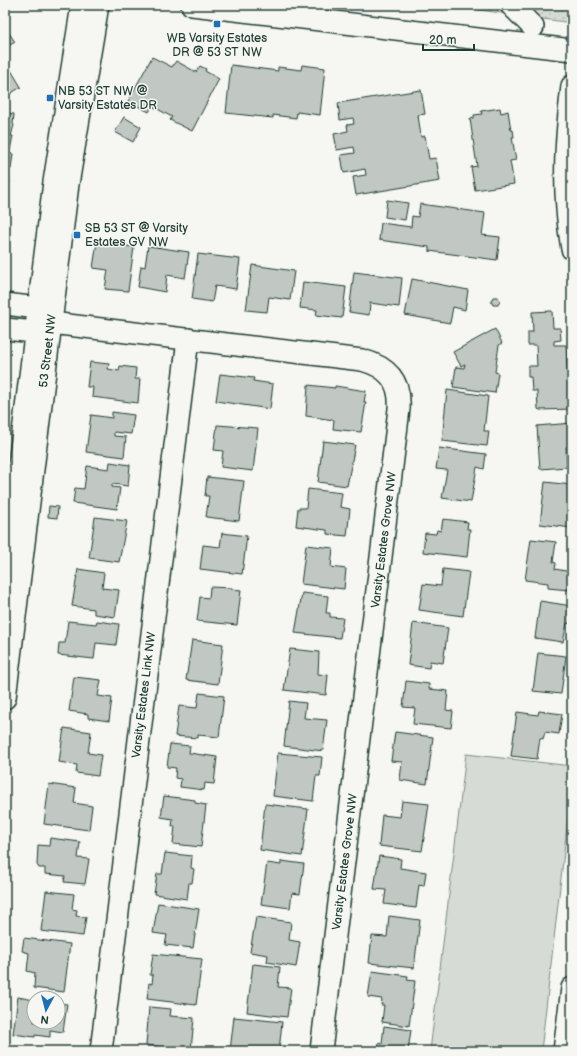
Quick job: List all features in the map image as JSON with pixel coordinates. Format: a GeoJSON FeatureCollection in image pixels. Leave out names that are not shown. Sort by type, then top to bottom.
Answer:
{"type":"FeatureCollection","features":[{"type":"Feature","properties":{"kind":"street","name":"53 Street NW"},"geometry":{"type":"LineString","coordinates":[[38,308],[54,182],[82,5]]}},
{"type":"Feature","properties":{"kind":"street","name":"53 Street NW"},"geometry":{"type":"LineString","coordinates":[[5,577],[43,328],[98,5]]}},
{"type":"Feature","properties":{"kind":"street"},"geometry":{"type":"LineString","coordinates":[[192,5],[572,50]]}},
{"type":"Feature","properties":{"kind":"street"},"geometry":{"type":"LineString","coordinates":[[511,5],[533,27]]}},
{"type":"Feature","properties":{"kind":"street"},"geometry":{"type":"LineString","coordinates":[[572,86],[564,160],[566,202],[572,249]]}},
{"type":"Feature","properties":{"kind":"street"},"geometry":{"type":"LineString","coordinates":[[5,304],[38,308],[43,328]]}},
{"type":"Feature","properties":{"kind":"street","name":"53 Street NW"},"geometry":{"type":"LineString","coordinates":[[5,698],[7,658],[43,328]]}},
{"type":"Feature","properties":{"kind":"street","name":"Varsity Estates Grove NW"},"geometry":{"type":"LineString","coordinates":[[5,329],[43,328],[188,339],[362,360],[383,369],[391,376],[396,384],[400,396],[322,1051]]}},
{"type":"Feature","properties":{"kind":"street","name":"Varsity Estates Link NW"},"geometry":{"type":"LineString","coordinates":[[101,1051],[188,339]]}},
{"type":"Feature","properties":{"kind":"street"},"geometry":{"type":"LineString","coordinates":[[564,1051],[572,988]]}},
{"type":"Feature","properties":{"kind":"shaded area"},"geometry":{"type":"Polygon","coordinates":[[[444,5],[572,5],[572,23],[444,5]]]}},
{"type":"Feature","properties":{"kind":"shaded area"},"geometry":{"type":"Polygon","coordinates":[[[466,754],[572,766],[572,783],[541,1051],[430,1051],[466,754]]]}},
{"type":"Feature","properties":{"kind":"building"},"geometry":{"type":"Polygon","coordinates":[[[5,27],[15,42],[5,48],[5,27]]]}},
{"type":"Feature","properties":{"kind":"building"},"geometry":{"type":"Polygon","coordinates":[[[152,57],[172,67],[176,61],[196,72],[200,66],[206,69],[205,71],[219,79],[192,131],[170,120],[172,117],[152,106],[149,112],[128,101],[152,57]]]}},
{"type":"Feature","properties":{"kind":"building"},"geometry":{"type":"Polygon","coordinates":[[[5,60],[21,87],[5,97],[5,60]]]}},
{"type":"Feature","properties":{"kind":"building"},"geometry":{"type":"Polygon","coordinates":[[[231,65],[278,71],[278,67],[301,70],[302,65],[325,68],[320,115],[297,112],[296,118],[273,115],[273,118],[226,113],[231,65]]]}},
{"type":"Feature","properties":{"kind":"building"},"geometry":{"type":"Polygon","coordinates":[[[421,90],[425,114],[418,115],[421,137],[425,136],[429,159],[436,158],[440,181],[356,195],[353,177],[366,175],[365,169],[344,173],[341,155],[355,153],[354,147],[337,150],[334,134],[348,131],[347,125],[354,124],[353,118],[340,120],[338,103],[421,90]]]}},
{"type":"Feature","properties":{"kind":"building"},"geometry":{"type":"Polygon","coordinates":[[[500,108],[501,113],[508,111],[511,130],[513,130],[514,137],[512,137],[516,160],[510,161],[514,184],[475,190],[471,167],[477,166],[470,119],[474,118],[474,115],[482,114],[481,111],[500,108]]]}},
{"type":"Feature","properties":{"kind":"building"},"geometry":{"type":"Polygon","coordinates":[[[5,113],[14,114],[14,125],[11,136],[13,136],[10,150],[5,149],[5,113]]]}},
{"type":"Feature","properties":{"kind":"building"},"geometry":{"type":"Polygon","coordinates":[[[124,117],[141,127],[133,142],[115,132],[124,117]]]}},
{"type":"Feature","properties":{"kind":"building"},"geometry":{"type":"Polygon","coordinates":[[[5,153],[13,154],[11,169],[7,169],[6,180],[10,181],[8,194],[5,194],[5,153]]]}},
{"type":"Feature","properties":{"kind":"building"},"geometry":{"type":"Polygon","coordinates":[[[387,200],[408,203],[405,220],[385,217],[387,200]]]}},
{"type":"Feature","properties":{"kind":"building"},"geometry":{"type":"Polygon","coordinates":[[[420,204],[485,213],[482,235],[500,237],[497,260],[429,251],[429,247],[379,240],[381,223],[411,227],[412,216],[418,217],[420,204]]]}},
{"type":"Feature","properties":{"kind":"building"},"geometry":{"type":"Polygon","coordinates":[[[97,242],[134,247],[128,291],[105,289],[108,270],[93,268],[97,242]]]}},
{"type":"Feature","properties":{"kind":"building"},"geometry":{"type":"Polygon","coordinates":[[[148,246],[189,252],[185,278],[167,275],[165,292],[138,287],[141,266],[145,267],[148,246]]]}},
{"type":"Feature","properties":{"kind":"building"},"geometry":{"type":"Polygon","coordinates":[[[198,254],[240,259],[236,289],[215,286],[212,302],[192,299],[198,254]]]}},
{"type":"Feature","properties":{"kind":"building"},"geometry":{"type":"Polygon","coordinates":[[[252,265],[294,271],[290,300],[269,297],[267,312],[246,310],[252,265]]]}},
{"type":"Feature","properties":{"kind":"building"},"geometry":{"type":"Polygon","coordinates":[[[354,272],[402,278],[399,307],[370,303],[369,315],[349,312],[354,272]]]}},
{"type":"Feature","properties":{"kind":"building"},"geometry":{"type":"Polygon","coordinates":[[[412,279],[468,290],[465,310],[453,307],[450,323],[405,315],[412,279]]]}},
{"type":"Feature","properties":{"kind":"building"},"geometry":{"type":"Polygon","coordinates":[[[303,282],[346,287],[342,318],[316,315],[317,310],[300,308],[303,282]]]}},
{"type":"Feature","properties":{"kind":"building"},"geometry":{"type":"Polygon","coordinates":[[[493,297],[498,297],[500,301],[498,305],[493,305],[491,301],[493,297]]]}},
{"type":"Feature","properties":{"kind":"building"},"geometry":{"type":"Polygon","coordinates":[[[552,311],[553,328],[560,328],[561,340],[554,341],[554,345],[566,345],[568,386],[572,386],[572,409],[538,409],[537,391],[532,391],[531,377],[528,377],[528,366],[537,366],[536,345],[528,345],[528,332],[533,332],[532,312],[552,311]]]}},
{"type":"Feature","properties":{"kind":"building"},"geometry":{"type":"Polygon","coordinates":[[[495,329],[502,343],[499,345],[495,372],[498,373],[495,393],[453,387],[456,367],[464,368],[465,364],[461,366],[453,352],[495,329]]]}},
{"type":"Feature","properties":{"kind":"building"},"geometry":{"type":"Polygon","coordinates":[[[90,362],[109,364],[108,369],[119,371],[120,366],[136,368],[135,379],[140,379],[138,403],[92,397],[93,387],[87,387],[90,362]]]}},
{"type":"Feature","properties":{"kind":"building"},"geometry":{"type":"Polygon","coordinates":[[[220,374],[254,378],[253,381],[273,384],[270,409],[216,401],[220,374]]]}},
{"type":"Feature","properties":{"kind":"building"},"geometry":{"type":"Polygon","coordinates":[[[308,385],[335,388],[335,386],[366,391],[364,402],[366,402],[361,432],[333,429],[334,420],[306,416],[308,385]]]}},
{"type":"Feature","properties":{"kind":"building"},"geometry":{"type":"Polygon","coordinates":[[[447,390],[488,396],[484,431],[489,431],[487,446],[442,441],[447,390]]]}},
{"type":"Feature","properties":{"kind":"building"},"geometry":{"type":"Polygon","coordinates":[[[112,412],[134,415],[131,434],[114,432],[114,436],[126,437],[124,457],[86,452],[91,415],[112,418],[112,412]]]}},
{"type":"Feature","properties":{"kind":"building"},"geometry":{"type":"Polygon","coordinates":[[[572,423],[572,447],[566,447],[567,467],[540,469],[537,426],[572,423]]]}},
{"type":"Feature","properties":{"kind":"building"},"geometry":{"type":"Polygon","coordinates":[[[217,425],[258,428],[253,471],[221,467],[223,451],[214,450],[217,425]]]}},
{"type":"Feature","properties":{"kind":"building"},"geometry":{"type":"Polygon","coordinates":[[[323,441],[355,445],[347,486],[318,482],[323,441]]]}},
{"type":"Feature","properties":{"kind":"building"},"geometry":{"type":"Polygon","coordinates":[[[439,448],[486,454],[484,469],[477,467],[471,502],[442,498],[447,470],[436,469],[439,448]]]}},
{"type":"Feature","properties":{"kind":"building"},"geometry":{"type":"Polygon","coordinates":[[[110,462],[130,465],[128,486],[112,484],[112,487],[120,488],[117,509],[73,503],[75,488],[84,489],[87,466],[109,469],[110,462]]]}},
{"type":"Feature","properties":{"kind":"building"},"geometry":{"type":"Polygon","coordinates":[[[207,477],[244,481],[239,521],[206,517],[209,496],[205,496],[207,477]]]}},
{"type":"Feature","properties":{"kind":"building"},"geometry":{"type":"Polygon","coordinates":[[[545,482],[572,485],[572,528],[540,524],[545,482]]]}},
{"type":"Feature","properties":{"kind":"building"},"geometry":{"type":"Polygon","coordinates":[[[308,489],[342,493],[340,507],[350,509],[347,536],[327,534],[327,530],[296,526],[298,508],[306,508],[308,489]]]}},
{"type":"Feature","properties":{"kind":"building"},"geometry":{"type":"Polygon","coordinates":[[[49,506],[58,507],[57,518],[48,517],[49,506]]]}},
{"type":"Feature","properties":{"kind":"building"},"geometry":{"type":"Polygon","coordinates":[[[95,517],[127,521],[119,562],[89,558],[95,517]]]}},
{"type":"Feature","properties":{"kind":"building"},"geometry":{"type":"Polygon","coordinates":[[[443,519],[468,522],[467,529],[470,529],[467,557],[423,552],[425,533],[436,534],[437,530],[441,531],[443,519]]]}},
{"type":"Feature","properties":{"kind":"building"},"geometry":{"type":"Polygon","coordinates":[[[222,533],[247,536],[242,574],[200,569],[203,545],[220,547],[222,533]]]}},
{"type":"Feature","properties":{"kind":"building"},"geometry":{"type":"Polygon","coordinates":[[[531,539],[556,542],[553,562],[556,563],[555,569],[571,572],[569,590],[548,588],[548,583],[525,580],[531,539]]]}},
{"type":"Feature","properties":{"kind":"building"},"geometry":{"type":"Polygon","coordinates":[[[306,545],[333,548],[331,567],[346,569],[344,589],[301,584],[306,545]]]}},
{"type":"Feature","properties":{"kind":"building"},"geometry":{"type":"Polygon","coordinates":[[[78,569],[104,573],[102,588],[119,590],[115,617],[94,614],[94,609],[72,606],[78,569]]]}},
{"type":"Feature","properties":{"kind":"building"},"geometry":{"type":"Polygon","coordinates":[[[443,569],[469,572],[463,616],[419,610],[423,584],[441,586],[443,569]]]}},
{"type":"Feature","properties":{"kind":"building"},"geometry":{"type":"Polygon","coordinates":[[[210,587],[241,590],[237,625],[197,621],[200,597],[209,598],[210,587]]]}},
{"type":"Feature","properties":{"kind":"building"},"geometry":{"type":"Polygon","coordinates":[[[302,593],[328,596],[326,613],[330,613],[330,617],[343,618],[340,638],[295,633],[302,593]]]}},
{"type":"Feature","properties":{"kind":"building"},"geometry":{"type":"Polygon","coordinates":[[[540,601],[572,606],[572,624],[567,623],[563,642],[535,638],[540,601]]]}},
{"type":"Feature","properties":{"kind":"building"},"geometry":{"type":"Polygon","coordinates":[[[68,621],[96,624],[97,621],[119,624],[116,645],[96,643],[94,659],[58,655],[59,643],[65,643],[68,621]]]}},
{"type":"Feature","properties":{"kind":"building"},"geometry":{"type":"Polygon","coordinates":[[[413,623],[448,628],[443,663],[430,661],[429,668],[408,665],[413,623]]]}},
{"type":"Feature","properties":{"kind":"building"},"geometry":{"type":"Polygon","coordinates":[[[192,640],[223,644],[218,684],[186,680],[192,640]]]}},
{"type":"Feature","properties":{"kind":"building"},"geometry":{"type":"Polygon","coordinates":[[[290,649],[319,652],[318,674],[328,675],[326,695],[284,690],[290,649]]]}},
{"type":"Feature","properties":{"kind":"building"},"geometry":{"type":"Polygon","coordinates":[[[538,653],[566,656],[561,694],[533,691],[538,653]]]}},
{"type":"Feature","properties":{"kind":"building"},"geometry":{"type":"Polygon","coordinates":[[[74,677],[101,680],[98,696],[112,698],[109,721],[88,718],[88,714],[69,711],[74,677]]]}},
{"type":"Feature","properties":{"kind":"building"},"geometry":{"type":"Polygon","coordinates":[[[406,681],[429,684],[429,689],[448,691],[446,710],[453,711],[451,728],[413,724],[415,708],[403,707],[406,681]]]}},
{"type":"Feature","properties":{"kind":"building"},"geometry":{"type":"Polygon","coordinates":[[[199,693],[224,696],[219,737],[198,735],[198,738],[175,736],[179,706],[197,708],[199,693]]]}},
{"type":"Feature","properties":{"kind":"building"},"geometry":{"type":"Polygon","coordinates":[[[289,701],[306,703],[304,718],[327,720],[323,751],[284,746],[289,701]]]}},
{"type":"Feature","properties":{"kind":"building"},"geometry":{"type":"Polygon","coordinates":[[[539,711],[562,714],[559,734],[545,732],[543,739],[540,738],[537,759],[511,756],[517,712],[538,715],[539,711]]]}},
{"type":"Feature","properties":{"kind":"building"},"geometry":{"type":"Polygon","coordinates":[[[64,728],[91,732],[88,753],[101,755],[98,776],[76,773],[77,765],[59,762],[64,728]]]}},
{"type":"Feature","properties":{"kind":"building"},"geometry":{"type":"Polygon","coordinates":[[[395,732],[433,737],[427,784],[400,780],[402,762],[391,761],[395,732]]]}},
{"type":"Feature","properties":{"kind":"building"},"geometry":{"type":"Polygon","coordinates":[[[170,744],[190,746],[189,753],[217,757],[214,784],[205,783],[204,790],[180,787],[181,779],[175,778],[176,768],[167,767],[170,744]]]}},
{"type":"Feature","properties":{"kind":"building"},"geometry":{"type":"Polygon","coordinates":[[[278,753],[322,757],[320,776],[316,776],[313,801],[273,796],[278,753]]]}},
{"type":"Feature","properties":{"kind":"building"},"geometry":{"type":"Polygon","coordinates":[[[49,784],[76,788],[74,803],[92,806],[89,830],[44,824],[49,784]]]}},
{"type":"Feature","properties":{"kind":"building"},"geometry":{"type":"Polygon","coordinates":[[[164,796],[195,800],[195,803],[206,805],[201,847],[173,844],[175,826],[172,826],[173,819],[161,817],[164,796]]]}},
{"type":"Feature","properties":{"kind":"building"},"geometry":{"type":"Polygon","coordinates":[[[402,801],[429,804],[422,851],[379,846],[382,815],[400,817],[402,801]]]}},
{"type":"Feature","properties":{"kind":"building"},"geometry":{"type":"Polygon","coordinates":[[[265,804],[308,809],[302,856],[260,850],[265,804]]]}},
{"type":"Feature","properties":{"kind":"building"},"geometry":{"type":"Polygon","coordinates":[[[50,838],[80,842],[78,858],[89,859],[85,884],[64,882],[65,876],[45,874],[45,868],[39,868],[37,865],[38,845],[49,846],[50,838]]]}},
{"type":"Feature","properties":{"kind":"building"},"geometry":{"type":"Polygon","coordinates":[[[165,853],[192,856],[191,868],[194,869],[192,883],[189,883],[187,899],[154,894],[157,874],[162,874],[165,853]]]}},
{"type":"Feature","properties":{"kind":"building"},"geometry":{"type":"Polygon","coordinates":[[[379,856],[401,859],[400,868],[426,872],[424,886],[419,885],[416,908],[384,904],[386,890],[374,889],[379,856]]]}},
{"type":"Feature","properties":{"kind":"building"},"geometry":{"type":"Polygon","coordinates":[[[281,861],[304,864],[300,894],[292,893],[290,908],[261,904],[267,863],[281,865],[281,861]]]}},
{"type":"Feature","properties":{"kind":"building"},"geometry":{"type":"Polygon","coordinates":[[[46,891],[74,894],[72,909],[77,910],[76,916],[86,917],[83,936],[41,931],[46,891]]]}},
{"type":"Feature","properties":{"kind":"building"},"geometry":{"type":"Polygon","coordinates":[[[158,903],[199,909],[193,948],[165,945],[167,935],[153,933],[158,903]]]}},
{"type":"Feature","properties":{"kind":"building"},"geometry":{"type":"Polygon","coordinates":[[[389,916],[420,920],[414,968],[369,963],[372,936],[387,937],[389,916]]]}},
{"type":"Feature","properties":{"kind":"building"},"geometry":{"type":"Polygon","coordinates":[[[256,917],[291,922],[289,940],[300,942],[296,967],[267,962],[268,955],[250,952],[256,917]]]}},
{"type":"Feature","properties":{"kind":"building"},"geometry":{"type":"Polygon","coordinates":[[[24,938],[70,944],[64,990],[34,988],[35,973],[27,971],[29,953],[22,951],[24,938]]]}},
{"type":"Feature","properties":{"kind":"building"},"geometry":{"type":"Polygon","coordinates":[[[153,954],[202,959],[196,1005],[147,999],[149,983],[152,984],[153,975],[150,975],[153,954]]]}},
{"type":"Feature","properties":{"kind":"building"},"geometry":{"type":"Polygon","coordinates":[[[253,964],[280,967],[278,987],[291,988],[287,1017],[247,1012],[253,964]]]}},
{"type":"Feature","properties":{"kind":"building"},"geometry":{"type":"Polygon","coordinates":[[[372,971],[408,976],[407,980],[415,981],[409,1026],[382,1022],[384,1005],[381,1005],[382,999],[368,997],[372,971]]]}},
{"type":"Feature","properties":{"kind":"building"},"geometry":{"type":"Polygon","coordinates":[[[18,997],[26,998],[26,1030],[50,1030],[50,1037],[35,1035],[35,1037],[13,1034],[18,997]]]}},
{"type":"Feature","properties":{"kind":"building"},"geometry":{"type":"Polygon","coordinates":[[[149,1007],[171,1009],[170,1016],[194,1018],[191,1050],[146,1045],[149,1007]]]}},
{"type":"Feature","properties":{"kind":"building"},"geometry":{"type":"Polygon","coordinates":[[[234,1017],[282,1022],[279,1051],[230,1051],[234,1017]]]}},
{"type":"Feature","properties":{"kind":"building"},"geometry":{"type":"Polygon","coordinates":[[[384,1026],[411,1030],[408,1051],[377,1051],[379,1043],[382,1044],[384,1026]]]}},
{"type":"Feature","properties":{"kind":"building"},"geometry":{"type":"Polygon","coordinates":[[[50,1030],[63,1030],[63,1032],[50,1030]]]}},
{"type":"Feature","properties":{"kind":"building"},"geometry":{"type":"Polygon","coordinates":[[[363,1048],[377,1051],[363,1051],[363,1048]]]}},
{"type":"Feature","properties":{"kind":"place","name":"WB Varsity Estates DR @ 53 ST NW"},"geometry":{"type":"Point","coordinates":[217,24]}},
{"type":"Feature","properties":{"kind":"place","name":"NB 53 ST NW @ Varsity Estates DR"},"geometry":{"type":"Point","coordinates":[50,98]}},
{"type":"Feature","properties":{"kind":"place","name":"SB 53 ST @ Varsity Estates GV NW"},"geometry":{"type":"Point","coordinates":[77,235]}}]}
